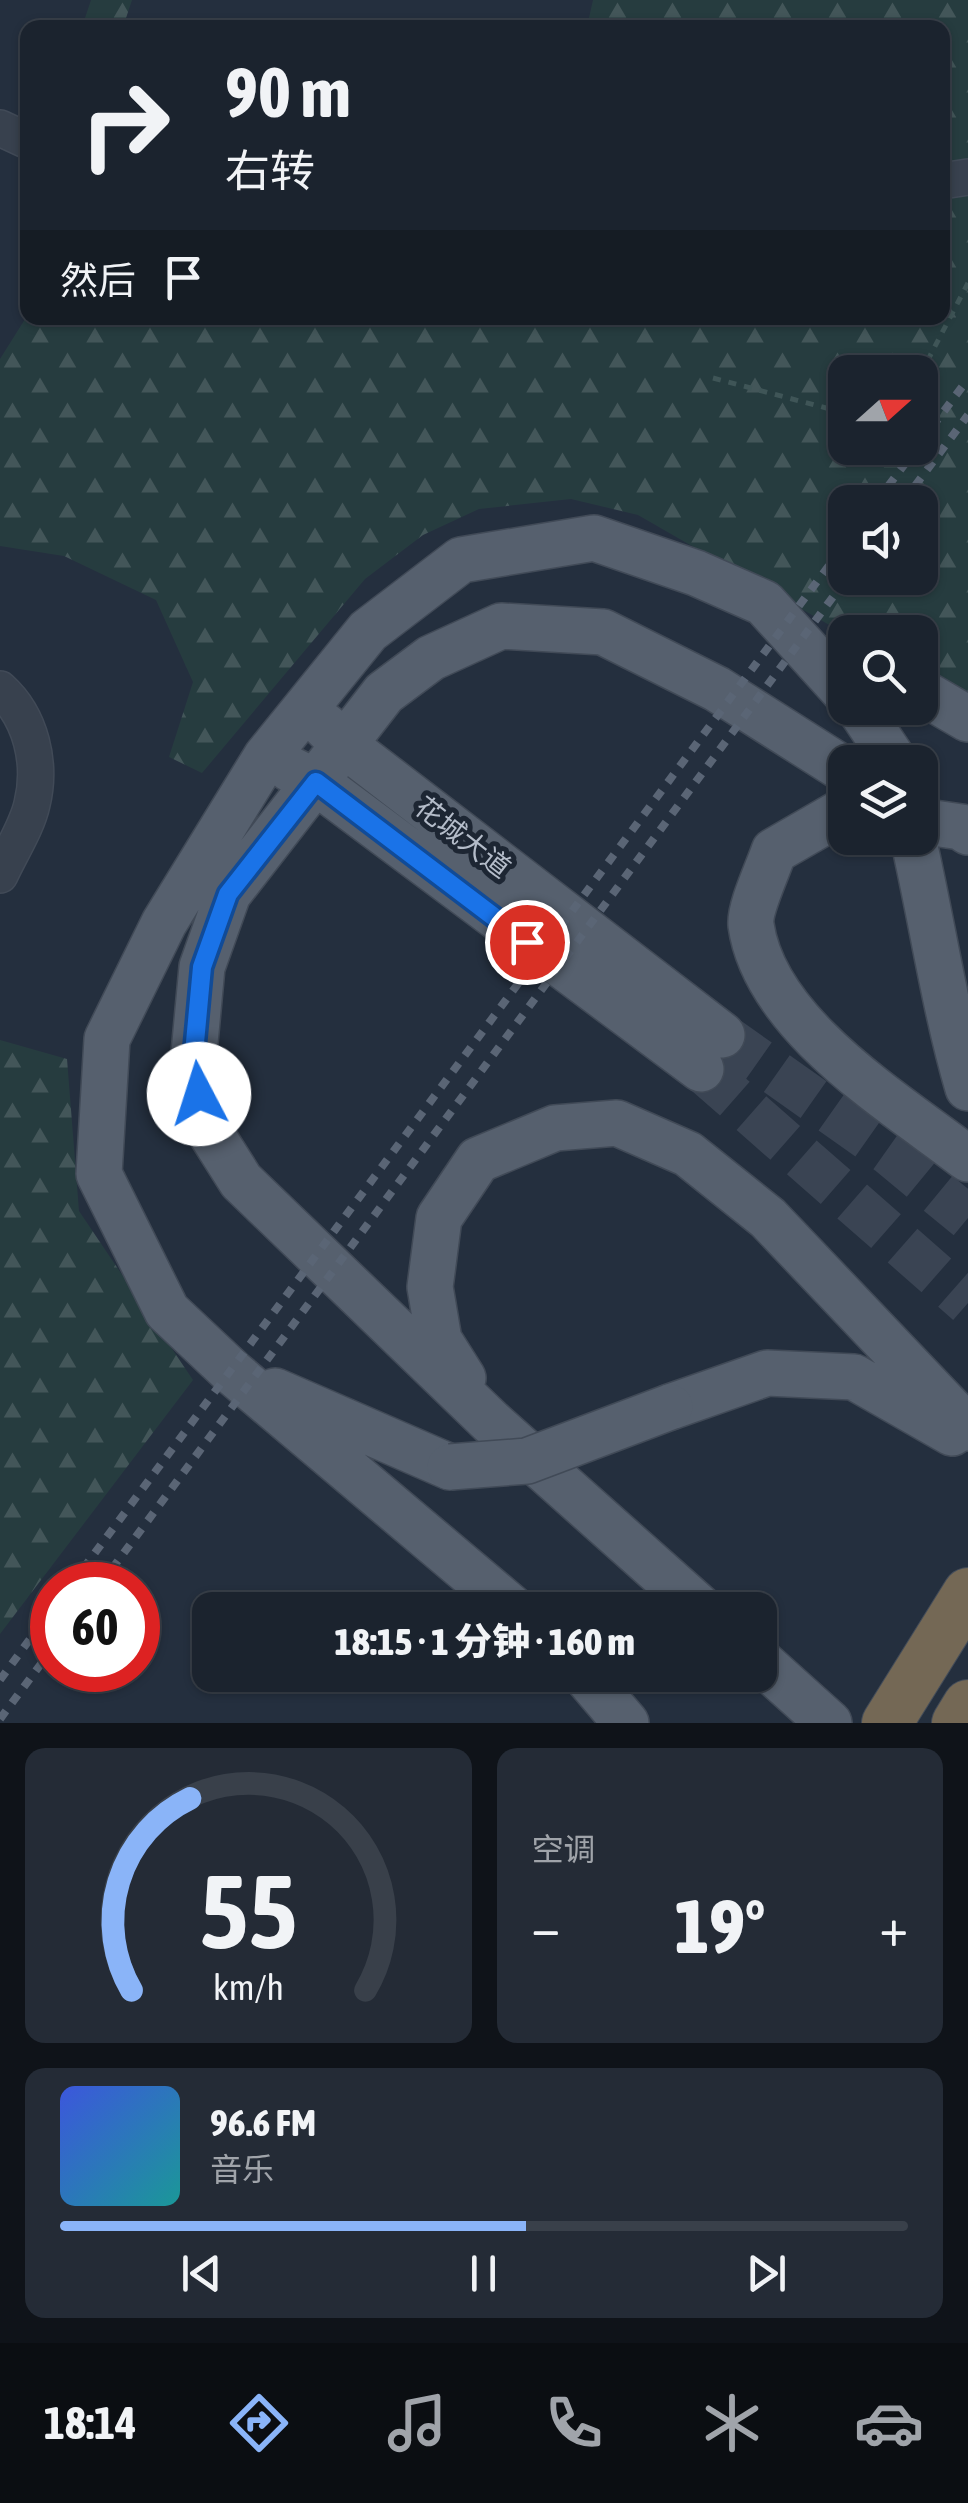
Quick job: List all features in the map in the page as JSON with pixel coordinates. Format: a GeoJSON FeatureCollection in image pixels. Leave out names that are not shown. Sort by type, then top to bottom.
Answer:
{"type":"FeatureCollection","features":[{"type":"Feature","properties":{"kind":"highway"},"geometry":{"type":"LineString","coordinates":[[887,1723],[968,1593]]}},
{"type":"Feature","properties":{"kind":"highway"},"geometry":{"type":"LineString","coordinates":[[957,1723],[968,1705]]}},
{"type":"Feature","properties":{"kind":"main road"},"geometry":{"type":"LineString","coordinates":[[493,1592],[166,1312],[100,1174],[107,1040],[164,923],[266,757],[368,631],[461,560],[594,538],[764,603],[828,639]]}},
{"type":"Feature","properties":{"kind":"main road"},"geometry":{"type":"LineString","coordinates":[[764,603],[828,673]]}},
{"type":"Feature","properties":{"kind":"main road"},"geometry":{"type":"LineString","coordinates":[[682,1592],[491,1422],[241,1181],[205,1124],[193,1064],[202,967],[228,894],[384,693],[430,658],[501,626],[603,632],[718,689],[828,759]]}},
{"type":"Feature","properties":{"kind":"main road"},"geometry":{"type":"LineString","coordinates":[[938,702],[968,719]]}},
{"type":"Feature","properties":{"kind":"main road","name":"花城大道"},"geometry":{"type":"LineString","coordinates":[[306,706],[343,744],[711,1052],[316,782]]}},
{"type":"Feature","properties":{"kind":"main road"},"geometry":{"type":"LineString","coordinates":[[266,757],[316,782]]}},
{"type":"Feature","properties":{"kind":"main road"},"geometry":{"type":"LineString","coordinates":[[828,820],[774,852],[750,922],[768,979],[818,1043],[968,1159]]}},
{"type":"Feature","properties":{"kind":"main road"},"geometry":{"type":"LineString","coordinates":[[917,855],[950,1028],[968,1088]]}},
{"type":"Feature","properties":{"kind":"main road"},"geometry":{"type":"LineString","coordinates":[[491,1422],[439,1340],[430,1287],[439,1218],[478,1160],[555,1128],[617,1123],[688,1154],[768,1218],[968,1428]]}},
{"type":"Feature","properties":{"kind":"main road"},"geometry":{"type":"LineString","coordinates":[[232,1372],[450,1467],[527,1461],[767,1373],[854,1376],[968,1442]]}},
{"type":"Feature","properties":{"kind":"main road"},"geometry":{"type":"LineString","coordinates":[[777,1676],[830,1723]]}},
{"type":"Feature","properties":{"kind":"main road"},"geometry":{"type":"LineString","coordinates":[[600,1692],[626,1723]]}},
{"type":"Feature","properties":{"kind":"street"},"geometry":{"type":"LineString","coordinates":[[0,689],[12,700],[35,746],[32,804],[0,875]]}},
{"type":"Feature","properties":{"kind":"path"},"geometry":{"type":"LineString","coordinates":[[950,318],[968,283]]}},
{"type":"Feature","properties":{"kind":"path"},"geometry":{"type":"LineString","coordinates":[[931,355],[946,325]]}},
{"type":"Feature","properties":{"kind":"path"},"geometry":{"type":"LineString","coordinates":[[713,378],[828,408]]}},
{"type":"Feature","properties":{"kind":"green space"},"geometry":{"type":"Polygon","coordinates":[[[91,0],[132,0],[125,20],[84,20],[91,0]]]}},
{"type":"Feature","properties":{"kind":"green space"},"geometry":{"type":"Polygon","coordinates":[[[593,0],[968,0],[968,704],[938,687],[938,615],[828,615],[828,624],[638,515],[571,499],[479,509],[423,535],[365,579],[202,773],[169,757],[193,682],[156,600],[64,556],[0,546],[0,359],[21,325],[950,325],[950,20],[589,20],[593,0]]]}},
{"type":"Feature","properties":{"kind":"green space"},"geometry":{"type":"Polygon","coordinates":[[[0,1040],[67,1059],[79,1211],[193,1380],[55,1562],[30,1562],[30,1595],[0,1634],[0,1040]]]}},
{"type":"Feature","properties":{"kind":"tunnel"},"geometry":{"type":"LineString","coordinates":[[722,1035],[888,1152],[968,1218]]}},
{"type":"Feature","properties":{"kind":"tunnel"},"geometry":{"type":"LineString","coordinates":[[701,1069],[968,1303]]}},
{"type":"Feature","properties":{"kind":"railway"},"geometry":{"type":"LineString","coordinates":[[938,419],[968,379]]}},
{"type":"Feature","properties":{"kind":"railway"},"geometry":{"type":"LineString","coordinates":[[916,485],[968,415]]}},
{"type":"Feature","properties":{"kind":"railway"},"geometry":{"type":"LineString","coordinates":[[889,485],[904,465]]}},
{"type":"Feature","properties":{"kind":"railway"},"geometry":{"type":"LineString","coordinates":[[88,1562],[828,567]]}},
{"type":"Feature","properties":{"kind":"railway"},"geometry":{"type":"LineString","coordinates":[[117,1562],[834,595]]}},
{"type":"Feature","properties":{"kind":"railway"},"geometry":{"type":"LineString","coordinates":[[0,1680],[30,1639]]}},
{"type":"Feature","properties":{"kind":"railway"},"geometry":{"type":"LineString","coordinates":[[0,1719],[30,1679]]}},
{"type":"Feature","properties":{"kind":"route"},"geometry":{"type":"LineString","coordinates":[[199,1094],[193,1064],[202,967],[228,894],[316,782],[527,942]]}}]}
